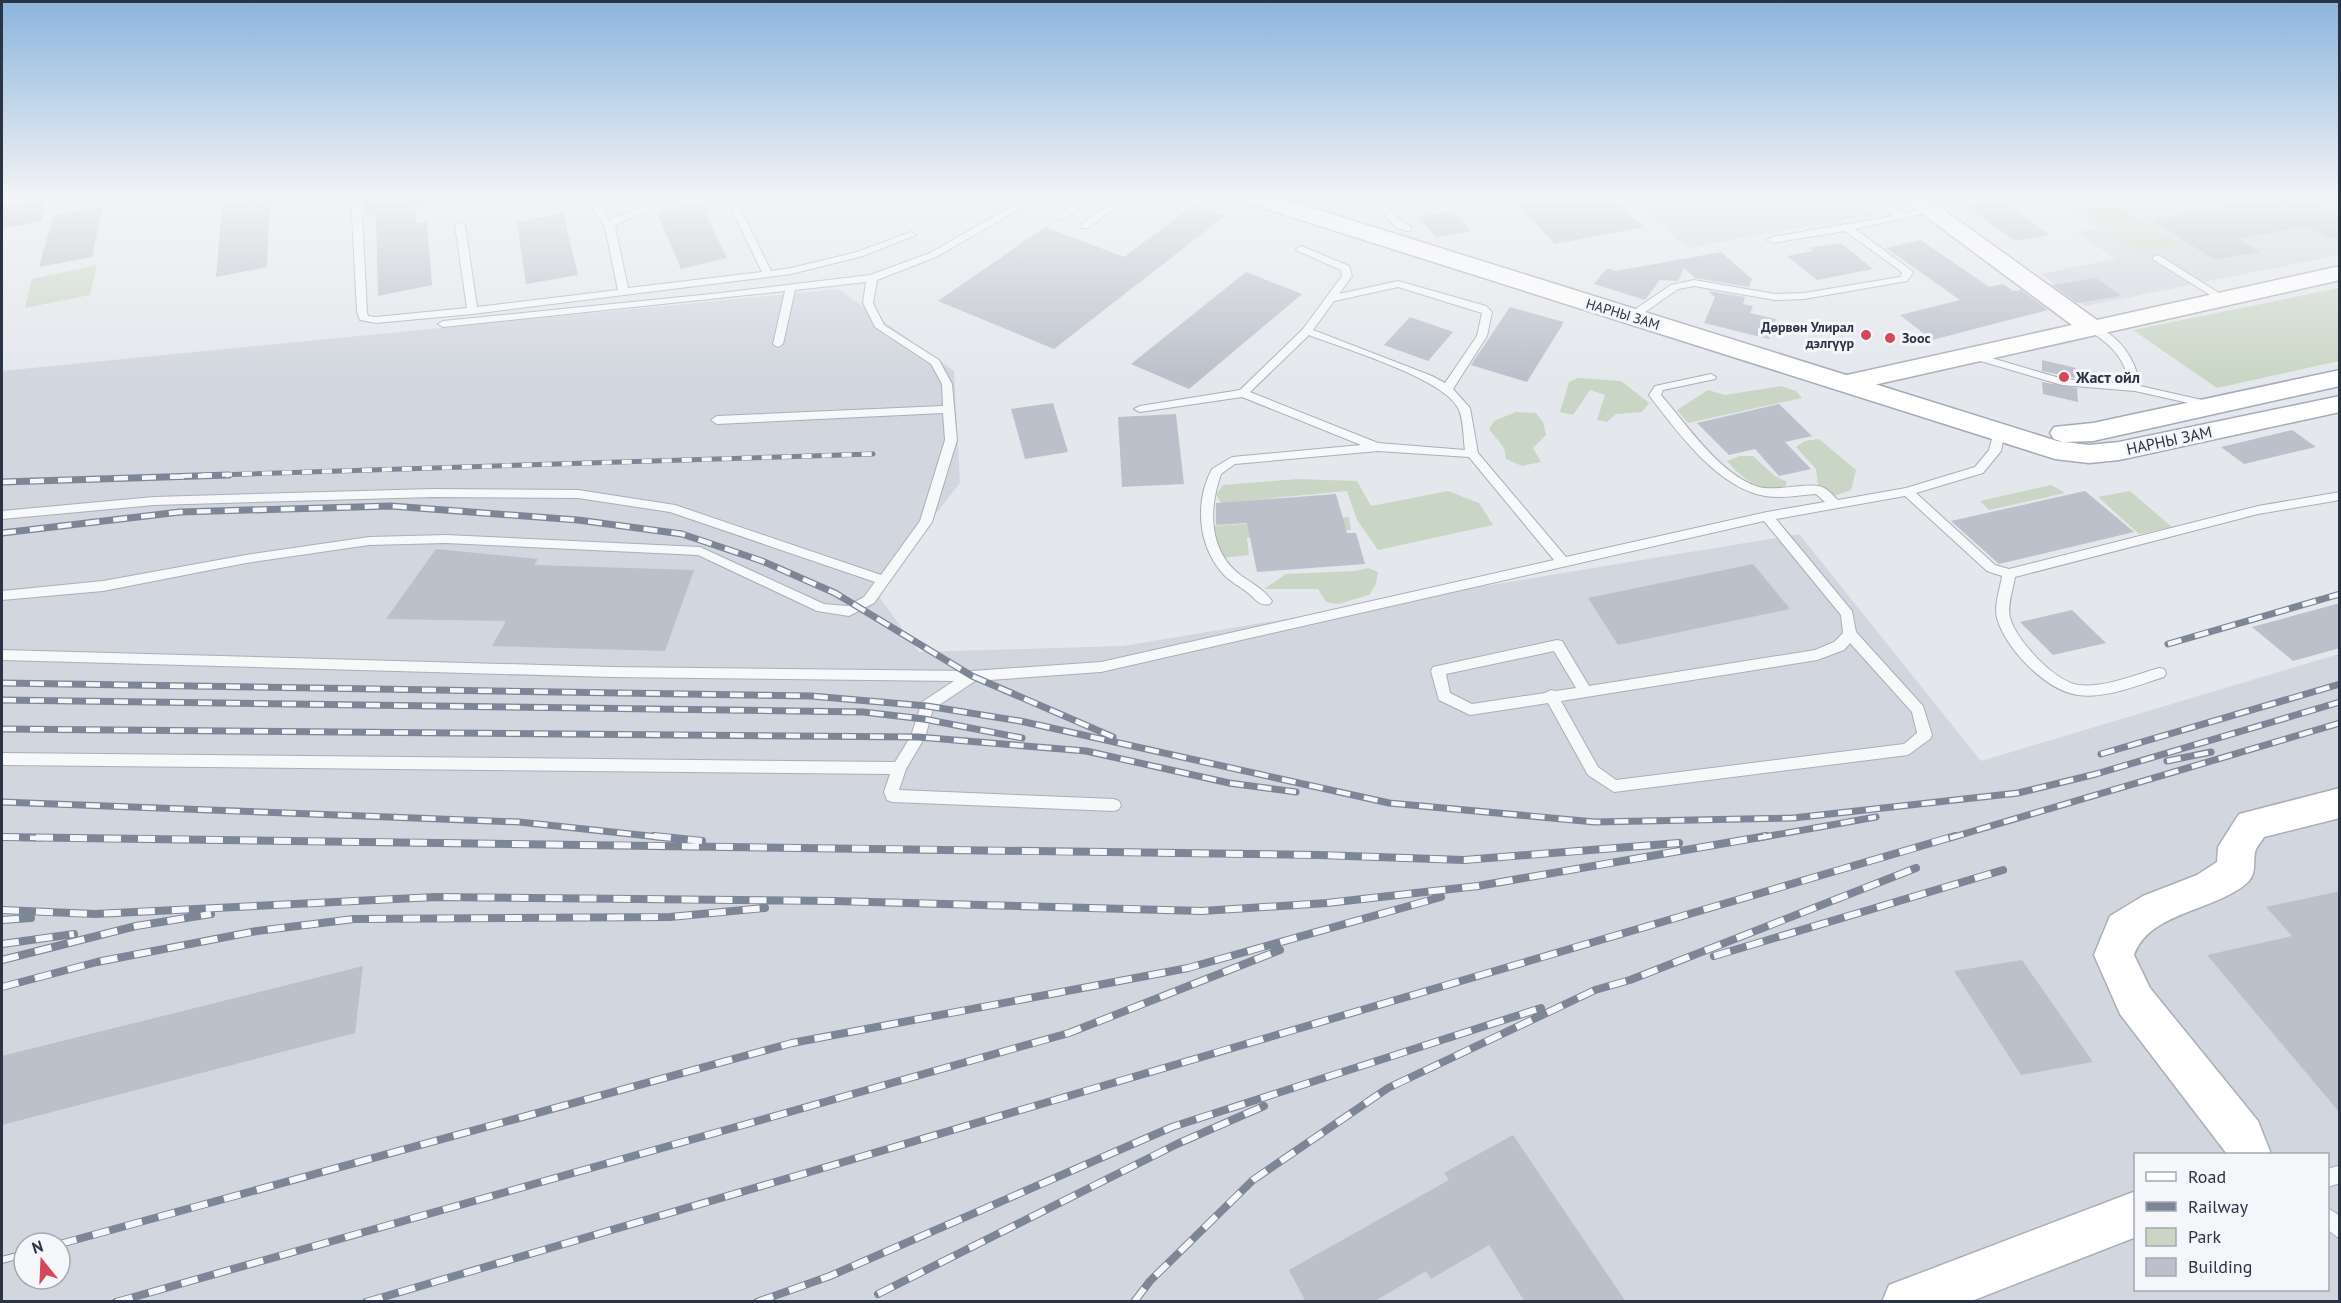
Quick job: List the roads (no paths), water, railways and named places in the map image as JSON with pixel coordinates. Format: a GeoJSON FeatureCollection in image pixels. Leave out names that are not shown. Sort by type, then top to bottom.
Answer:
{"type":"FeatureCollection","features":[{"type":"Feature","properties":{"kind":"main road","name":"НАРНЫ ЗАМ"},"geometry":{"type":"LineString","coordinates":[[1439,256],[2055,450],[2089,454],[2119,451],[2335,408]]}},
{"type":"Feature","properties":{"kind":"main road"},"geometry":{"type":"LineString","coordinates":[[1992,256],[2092,328]]}},
{"type":"Feature","properties":{"kind":"main road"},"geometry":{"type":"LineString","coordinates":[[1847,383],[1968,354],[2340,273]]}},
{"type":"Feature","properties":{"kind":"main road","name":"НАРНЫ ЗАМ"},"geometry":{"type":"LineString","coordinates":[[1999,431],[2093,432],[2340,378]]}},
{"type":"Feature","properties":{"kind":"main road"},"geometry":{"type":"LineString","coordinates":[[2247,1153],[2242,1137],[2135,1001],[2114,955],[2124,928],[2157,908],[2211,887],[2236,870],[2237,847],[2252,825],[2340,803]]}},
{"type":"Feature","properties":{"kind":"main road"},"geometry":{"type":"LineString","coordinates":[[1906,1302],[2134,1215]]}},
{"type":"Feature","properties":{"kind":"lane"},"geometry":{"type":"LineString","coordinates":[[359,256],[362,312],[364,318],[376,320],[472,311],[768,274],[852,256]]}},
{"type":"Feature","properties":{"kind":"lane"},"geometry":{"type":"LineString","coordinates":[[464,256],[472,311]]}},
{"type":"Feature","properties":{"kind":"lane"},"geometry":{"type":"LineString","coordinates":[[616,256],[624,292]]}},
{"type":"Feature","properties":{"kind":"lane"},"geometry":{"type":"LineString","coordinates":[[759,256],[768,274]]}},
{"type":"Feature","properties":{"kind":"lane"},"geometry":{"type":"LineString","coordinates":[[443,324],[872,278],[931,256]]}},
{"type":"Feature","properties":{"kind":"lane"},"geometry":{"type":"LineString","coordinates":[[1242,393],[1306,331],[1333,298],[1347,276],[1346,268],[1316,256]]}},
{"type":"Feature","properties":{"kind":"lane"},"geometry":{"type":"LineString","coordinates":[[1637,318],[1641,310],[1675,287],[1694,283],[1775,297],[1804,296],[1903,279],[1908,273],[1885,256]]}},
{"type":"Feature","properties":{"kind":"lane"},"geometry":{"type":"LineString","coordinates":[[2157,258],[2222,298]]}},
{"type":"Feature","properties":{"kind":"lane"},"geometry":{"type":"LineString","coordinates":[[2,596],[103,586],[369,541],[446,538],[700,551],[822,608],[849,611],[869,600],[926,522],[951,440],[947,384],[934,362],[880,327],[868,303],[872,278]]}},
{"type":"Feature","properties":{"kind":"lane"},"geometry":{"type":"LineString","coordinates":[[1333,298],[1398,284],[1482,308],[1487,312],[1482,336],[1447,389]]}},
{"type":"Feature","properties":{"kind":"lane"},"geometry":{"type":"LineString","coordinates":[[778,344],[791,287]]}},
{"type":"Feature","properties":{"kind":"lane"},"geometry":{"type":"LineString","coordinates":[[2092,328],[2117,344],[2133,367],[2135,388]]}},
{"type":"Feature","properties":{"kind":"lane"},"geometry":{"type":"LineString","coordinates":[[1306,331],[1428,378],[1447,389],[1464,408],[1472,454],[1563,562]]}},
{"type":"Feature","properties":{"kind":"lane"},"geometry":{"type":"LineString","coordinates":[[1968,354],[2062,382],[2135,388],[2214,405]]}},
{"type":"Feature","properties":{"kind":"lane"},"geometry":{"type":"LineString","coordinates":[[1711,377],[1659,388],[1655,395],[1726,474],[1745,486],[1767,493],[1819,490],[1836,504]]}},
{"type":"Feature","properties":{"kind":"lane"},"geometry":{"type":"LineString","coordinates":[[1140,409],[1242,393],[1378,447]]}},
{"type":"Feature","properties":{"kind":"lane"},"geometry":{"type":"LineString","coordinates":[[717,420],[949,410]]}},
{"type":"Feature","properties":{"kind":"lane"},"geometry":{"type":"LineString","coordinates":[[2,655],[611,672],[972,676],[1101,667],[1767,516],[1907,492],[1978,470],[1995,451],[1999,431]]}},
{"type":"Feature","properties":{"kind":"lane"},"geometry":{"type":"LineString","coordinates":[[1265,601],[1258,592],[1230,573],[1217,559],[1208,532],[1205,508],[1216,472],[1232,461],[1378,447],[1472,454]]}},
{"type":"Feature","properties":{"kind":"lane"},"geometry":{"type":"LineString","coordinates":[[1907,492],[1991,568],[2009,574],[2258,510],[2340,496]]}},
{"type":"Feature","properties":{"kind":"lane"},"geometry":{"type":"LineString","coordinates":[[2,515],[153,501],[432,493],[578,494],[671,508],[883,580]]}},
{"type":"Feature","properties":{"kind":"lane"},"geometry":{"type":"LineString","coordinates":[[1551,695],[1593,771],[1614,786],[1908,749],[1926,735],[1918,710],[1850,634],[1847,614],[1767,516]]}},
{"type":"Feature","properties":{"kind":"lane"},"geometry":{"type":"LineString","coordinates":[[2009,574],[2003,618],[2023,651],[2052,679],[2075,690],[2099,690],[2159,673]]}},
{"type":"Feature","properties":{"kind":"lane"},"geometry":{"type":"LineString","coordinates":[[1584,690],[1557,645],[1438,671],[1444,696],[1470,710],[1551,695],[1817,655],[1839,646],[1850,634]]}},
{"type":"Feature","properties":{"kind":"lane"},"geometry":{"type":"LineString","coordinates":[[972,676],[927,706],[918,737],[899,768],[891,792],[892,796],[898,799],[1114,805]]}},
{"type":"Feature","properties":{"kind":"lane"},"geometry":{"type":"LineString","coordinates":[[2,759],[899,768]]}},
{"type":"Feature","properties":{"kind":"lane"},"geometry":{"type":"LineString","coordinates":[[2329,1218],[2340,1230]]}},
{"type":"Feature","properties":{"kind":"railway"},"geometry":{"type":"LineString","coordinates":[[182,476],[873,454]]}},
{"type":"Feature","properties":{"kind":"railway"},"geometry":{"type":"LineString","coordinates":[[2,482],[229,475]]}},
{"type":"Feature","properties":{"kind":"railway"},"geometry":{"type":"LineString","coordinates":[[2,533],[180,512],[391,506],[578,520],[682,534],[762,561],[835,593],[972,676],[1113,737]]}},
{"type":"Feature","properties":{"kind":"railway"},"geometry":{"type":"LineString","coordinates":[[2168,644],[2340,594]]}},
{"type":"Feature","properties":{"kind":"railway"},"geometry":{"type":"LineString","coordinates":[[2,683],[811,696],[927,706],[1020,721],[1389,803],[1595,822],[1793,818],[2018,793],[2096,774],[2340,702]]}},
{"type":"Feature","properties":{"kind":"railway"},"geometry":{"type":"LineString","coordinates":[[2101,754],[2340,684]]}},
{"type":"Feature","properties":{"kind":"railway"},"geometry":{"type":"LineString","coordinates":[[2,700],[863,712],[924,719],[1022,738]]}},
{"type":"Feature","properties":{"kind":"railway"},"geometry":{"type":"LineString","coordinates":[[1950,838],[2340,723]]}},
{"type":"Feature","properties":{"kind":"railway"},"geometry":{"type":"LineString","coordinates":[[2,729],[918,737],[1086,751],[1229,783],[1296,792]]}},
{"type":"Feature","properties":{"kind":"railway"},"geometry":{"type":"LineString","coordinates":[[2167,761],[2211,752]]}},
{"type":"Feature","properties":{"kind":"railway"},"geometry":{"type":"LineString","coordinates":[[2,802],[519,822],[668,838]]}},
{"type":"Feature","properties":{"kind":"railway"},"geometry":{"type":"LineString","coordinates":[[1758,838],[1876,817]]}},
{"type":"Feature","properties":{"kind":"railway"},"geometry":{"type":"LineString","coordinates":[[654,836],[702,841]]}},
{"type":"Feature","properties":{"kind":"railway"},"geometry":{"type":"LineString","coordinates":[[2,910],[95,914],[436,897],[835,901],[1202,911],[1327,903],[1478,886],[1766,836]]}},
{"type":"Feature","properties":{"kind":"railway"},"geometry":{"type":"LineString","coordinates":[[366,1302],[1955,836]]}},
{"type":"Feature","properties":{"kind":"railway"},"geometry":{"type":"LineString","coordinates":[[40,838],[2,837],[1319,855],[1464,860],[1679,843]]}},
{"type":"Feature","properties":{"kind":"railway"},"geometry":{"type":"LineString","coordinates":[[1134,1302],[1150,1281],[1253,1180],[1388,1088],[1595,990],[1630,980],[1916,868]]}},
{"type":"Feature","properties":{"kind":"railway"},"geometry":{"type":"LineString","coordinates":[[1714,956],[2003,870]]}},
{"type":"Feature","properties":{"kind":"railway"},"geometry":{"type":"LineString","coordinates":[[72,1241],[792,1043],[1188,968],[1441,897]]}},
{"type":"Feature","properties":{"kind":"railway"},"geometry":{"type":"LineString","coordinates":[[2,987],[97,962],[257,931],[354,919],[670,917],[765,908]]}},
{"type":"Feature","properties":{"kind":"railway"},"geometry":{"type":"LineString","coordinates":[[2,960],[136,926],[211,914]]}},
{"type":"Feature","properties":{"kind":"railway"},"geometry":{"type":"LineString","coordinates":[[2,920],[31,918]]}},
{"type":"Feature","properties":{"kind":"railway"},"geometry":{"type":"LineString","coordinates":[[2,944],[74,934]]}},
{"type":"Feature","properties":{"kind":"railway"},"geometry":{"type":"LineString","coordinates":[[116,1302],[1069,1033],[1280,950]]}},
{"type":"Feature","properties":{"kind":"railway"},"geometry":{"type":"LineString","coordinates":[[757,1302],[830,1276],[1172,1127],[1541,1008]]}},
{"type":"Feature","properties":{"kind":"railway"},"geometry":{"type":"LineString","coordinates":[[878,1294],[1177,1144],[1264,1106]]}},
{"type":"Feature","properties":{"kind":"railway"},"geometry":{"type":"LineString","coordinates":[[2,1260],[12,1257]]}},
{"type":"Feature","properties":{"kind":"place","name":"Дөрвөн Улирал дэлгүүр"},"geometry":{"type":"Point","coordinates":[1866,335]}},
{"type":"Feature","properties":{"kind":"place","name":"Зоос"},"geometry":{"type":"Point","coordinates":[1890,338]}},
{"type":"Feature","properties":{"kind":"place","name":"Жаст ойл"},"geometry":{"type":"Point","coordinates":[2064,377]}}]}
